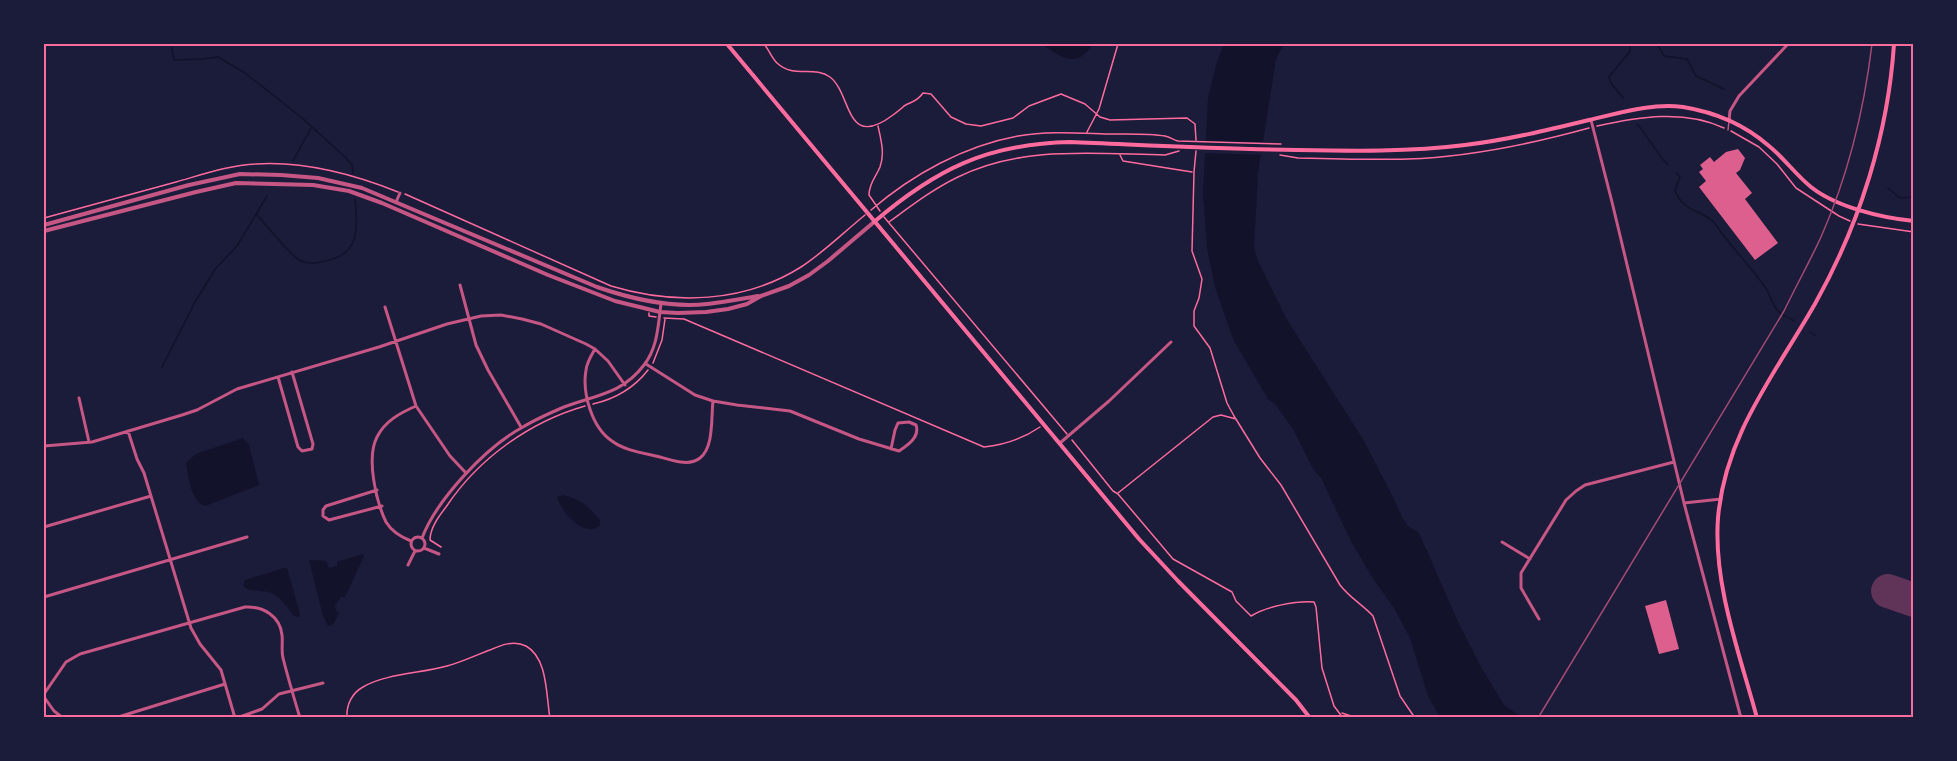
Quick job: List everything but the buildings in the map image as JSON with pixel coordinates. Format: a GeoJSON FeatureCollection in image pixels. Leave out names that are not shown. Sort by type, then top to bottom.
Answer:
{"type":"FeatureCollection","features":[{"type":"Feature","properties":{"kind":"main road"},"geometry":{"type":"LineString","coordinates":[[727,44],[1158,560],[1310,717]]}},
{"type":"Feature","properties":{"kind":"main road"},"geometry":{"type":"LineString","coordinates":[[1757,717],[1720,572],[1718,540],[1721,499],[1731,454],[1743,424],[1816,301],[1854,222],[1877,148],[1891,84],[1894,44]]}},
{"type":"Feature","properties":{"kind":"main road"},"geometry":{"type":"LineString","coordinates":[[874,222],[936,176],[995,151],[1050,143],[1277,152],[1382,150],[1466,145],[1511,138],[1630,110],[1662,106],[1697,110],[1729,121],[1756,135],[1770,146],[1812,187],[1858,211],[1914,221]]}},
{"type":"Feature","properties":{"kind":"street"},"geometry":{"type":"LineString","coordinates":[[1729,121],[1730,111],[1739,96],[1788,44]]}},
{"type":"Feature","properties":{"kind":"street"},"geometry":{"type":"LineString","coordinates":[[1591,120],[1684,503],[1741,717]]}},
{"type":"Feature","properties":{"kind":"street"},"geometry":{"type":"LineString","coordinates":[[44,225],[189,185],[240,174],[318,178],[362,188],[620,295],[661,304],[706,304],[761,296]]}},
{"type":"Feature","properties":{"kind":"street"},"geometry":{"type":"LineString","coordinates":[[44,231],[236,183],[313,185],[349,191],[615,301],[678,314],[706,312],[747,304],[761,296],[789,286],[809,275],[874,222]]}},
{"type":"Feature","properties":{"kind":"street"},"geometry":{"type":"LineString","coordinates":[[390,214],[400,193]]}},
{"type":"Feature","properties":{"kind":"street"},"geometry":{"type":"LineString","coordinates":[[460,285],[476,345],[521,428]]}},
{"type":"Feature","properties":{"kind":"street"},"geometry":{"type":"LineString","coordinates":[[424,548],[422,538],[428,524],[453,487],[466,473],[521,428],[552,412],[614,391],[625,385],[646,364],[656,342],[661,304]]}},
{"type":"Feature","properties":{"kind":"street"},"geometry":{"type":"LineString","coordinates":[[385,307],[416,406],[450,456],[466,473]]}},
{"type":"Feature","properties":{"kind":"street"},"geometry":{"type":"LineString","coordinates":[[44,446],[89,442],[182,416],[237,388],[481,316],[501,315],[541,324],[595,349],[625,385]]}},
{"type":"Feature","properties":{"kind":"street"},"geometry":{"type":"LineString","coordinates":[[1060,443],[1110,401],[1171,342]]}},
{"type":"Feature","properties":{"kind":"street"},"geometry":{"type":"LineString","coordinates":[[595,349],[585,373],[588,399],[599,429],[613,442],[623,447],[664,459],[695,462],[706,451],[708,445],[713,401]]}},
{"type":"Feature","properties":{"kind":"street"},"geometry":{"type":"LineString","coordinates":[[646,364],[695,395],[713,401],[790,411],[859,439],[891,449],[899,451],[916,436],[918,431],[916,425],[909,422],[898,423],[891,449]]}},
{"type":"Feature","properties":{"kind":"street"},"geometry":{"type":"LineString","coordinates":[[278,377],[298,447],[302,452],[307,452],[312,449],[313,444],[292,372]]}},
{"type":"Feature","properties":{"kind":"street"},"geometry":{"type":"LineString","coordinates":[[79,398],[89,442]]}},
{"type":"Feature","properties":{"kind":"street"},"geometry":{"type":"LineString","coordinates":[[411,541],[399,536],[387,523],[372,476],[371,456],[376,438],[384,427],[396,415],[416,406]]}},
{"type":"Feature","properties":{"kind":"street"},"geometry":{"type":"LineString","coordinates":[[128,431],[151,496],[189,622],[195,637],[221,670],[236,717],[256,712],[272,698],[292,690],[324,683]]}},
{"type":"Feature","properties":{"kind":"street"},"geometry":{"type":"LineString","coordinates":[[1539,618],[1520,583],[1521,573],[1564,502],[1585,485],[1674,462]]}},
{"type":"Feature","properties":{"kind":"street"},"geometry":{"type":"LineString","coordinates":[[376,490],[326,506],[323,510],[324,516],[329,520],[382,506]]}},
{"type":"Feature","properties":{"kind":"street"},"geometry":{"type":"LineString","coordinates":[[44,527],[151,496]]}},
{"type":"Feature","properties":{"kind":"street"},"geometry":{"type":"LineString","coordinates":[[1684,503],[1721,499]]}},
{"type":"Feature","properties":{"kind":"street"},"geometry":{"type":"LineString","coordinates":[[44,597],[247,537]]}},
{"type":"Feature","properties":{"kind":"street"},"geometry":{"type":"LineString","coordinates":[[411,541],[418,537],[422,538]]}},
{"type":"Feature","properties":{"kind":"street"},"geometry":{"type":"LineString","coordinates":[[411,541],[415,551]]}},
{"type":"Feature","properties":{"kind":"street"},"geometry":{"type":"LineString","coordinates":[[1502,542],[1530,559]]}},
{"type":"Feature","properties":{"kind":"street"},"geometry":{"type":"LineString","coordinates":[[415,551],[419,552],[424,548]]}},
{"type":"Feature","properties":{"kind":"street"},"geometry":{"type":"LineString","coordinates":[[424,548],[439,554]]}},
{"type":"Feature","properties":{"kind":"street"},"geometry":{"type":"LineString","coordinates":[[408,565],[415,551]]}},
{"type":"Feature","properties":{"kind":"street"},"geometry":{"type":"LineString","coordinates":[[63,717],[54,711],[44,695],[72,657],[189,622],[256,606],[279,623],[282,635],[282,655],[300,717]]}},
{"type":"Feature","properties":{"kind":"street"},"geometry":{"type":"LineString","coordinates":[[117,717],[225,684]]}},
{"type":"Feature","properties":{"kind":"lane"},"geometry":{"type":"LineString","coordinates":[[1728,130],[1729,121]]}},
{"type":"Feature","properties":{"kind":"path"},"geometry":{"type":"LineString","coordinates":[[765,44],[775,60],[792,72],[817,72],[830,77],[852,117],[866,126],[878,126],[905,105],[919,100],[926,92],[931,93],[951,117],[975,126],[990,126],[1014,118],[1029,106],[1058,94],[1066,95],[1085,104],[1096,114],[1110,120],[1187,118],[1195,124],[1196,142]]}},
{"type":"Feature","properties":{"kind":"path"},"geometry":{"type":"LineString","coordinates":[[1087,133],[1096,114],[1118,44]]}},
{"type":"Feature","properties":{"kind":"path"},"geometry":{"type":"LineString","coordinates":[[1277,152],[1298,158],[1410,159],[1466,154],[1515,146],[1593,127],[1655,116],[1689,118],[1713,123],[1759,147],[1777,164],[1796,188],[1839,216],[1862,226],[1914,232]]}},
{"type":"Feature","properties":{"kind":"path"},"geometry":{"type":"LineString","coordinates":[[878,126],[882,159],[869,190],[870,199],[882,215],[1113,491],[1173,559],[1232,592],[1236,601],[1251,616],[1267,609],[1314,602],[1317,607],[1322,668],[1334,706],[1343,717]]}},
{"type":"Feature","properties":{"kind":"path"},"geometry":{"type":"LineString","coordinates":[[44,218],[220,170],[254,164],[286,164],[319,168],[357,177],[432,205],[611,286],[630,292],[671,298],[701,298],[735,294],[778,280],[809,261],[876,206],[929,170],[980,146],[1018,136],[1087,133],[1166,136],[1178,141],[1279,144]]}},
{"type":"Feature","properties":{"kind":"path"},"geometry":{"type":"LineString","coordinates":[[889,222],[942,185],[992,164],[1049,153],[1165,155],[1186,149]]}},
{"type":"Feature","properties":{"kind":"path"},"geometry":{"type":"LineString","coordinates":[[1196,151],[1192,251],[1202,279],[1194,311],[1193,322],[1196,331],[1210,348],[1227,403],[1260,458],[1281,485],[1348,597],[1373,616],[1400,696],[1415,717]]}},
{"type":"Feature","properties":{"kind":"path"},"geometry":{"type":"LineString","coordinates":[[1120,154],[1124,161],[1194,172]]}},
{"type":"Feature","properties":{"kind":"path"},"geometry":{"type":"LineString","coordinates":[[441,547],[430,540],[432,531],[455,494],[479,468],[527,431],[564,413],[608,400],[624,392],[641,379],[660,348],[665,318],[684,319],[984,447],[1004,443],[1028,434],[1044,423]]}},
{"type":"Feature","properties":{"kind":"path"},"geometry":{"type":"LineString","coordinates":[[1118,494],[1213,417],[1221,415],[1236,419]]}},
{"type":"Feature","properties":{"kind":"path"},"geometry":{"type":"LineString","coordinates":[[347,717],[352,697],[358,690],[372,682],[447,666],[497,647],[518,644],[534,652],[539,660],[550,717]]}},
{"type":"Feature","properties":{"kind":"path"},"geometry":{"type":"LineString","coordinates":[[1341,713],[1357,717]]}},
{"type":"Feature","properties":{"kind":"shaded area"},"geometry":{"type":"Polygon","coordinates":[[[1041,44],[1093,44],[1081,57],[1068,59],[1041,44]]]}},
{"type":"Feature","properties":{"kind":"shaded area"},"geometry":{"type":"Polygon","coordinates":[[[1224,44],[1284,44],[1276,59],[1258,173],[1254,247],[1258,261],[1286,318],[1364,441],[1402,517],[1408,526],[1419,533],[1459,624],[1481,667],[1504,705],[1521,717],[1440,717],[1428,696],[1410,638],[1394,608],[1351,541],[1321,478],[1313,469],[1293,429],[1275,404],[1268,399],[1233,339],[1215,287],[1207,248],[1203,193],[1208,98],[1224,44]]]}},
{"type":"Feature","properties":{"kind":"shaded area"},"geometry":{"type":"Polygon","coordinates":[[[243,438],[249,445],[259,485],[205,506],[200,504],[193,494],[186,463],[196,454],[243,438]]]}},
{"type":"Feature","properties":{"kind":"shaded area"},"geometry":{"type":"Polygon","coordinates":[[[563,495],[574,498],[588,508],[600,520],[600,525],[594,529],[588,529],[574,522],[559,503],[557,497],[563,495]]]}},
{"type":"Feature","properties":{"kind":"shaded area"},"geometry":{"type":"Polygon","coordinates":[[[363,554],[345,597],[341,597],[335,605],[339,613],[333,625],[328,626],[323,616],[309,560],[326,561],[329,568],[337,566],[337,562],[363,554]]]}},
{"type":"Feature","properties":{"kind":"shaded area"},"geometry":{"type":"Polygon","coordinates":[[[287,568],[299,617],[294,616],[272,593],[243,586],[245,580],[287,568]]]}},
{"type":"Feature","properties":{"kind":"pier"},"geometry":{"type":"Polygon","coordinates":[[[1203,141],[1266,142],[1264,155],[1203,153],[1203,141]]]}},
{"type":"Feature","properties":{"kind":"waterway"},"geometry":{"type":"LineString","coordinates":[[171,44],[174,60],[218,57],[245,73],[301,117],[345,157],[352,165],[353,173]]}},
{"type":"Feature","properties":{"kind":"waterway"},"geometry":{"type":"LineString","coordinates":[[1623,98],[1609,77],[1630,51],[1630,44]]}},
{"type":"Feature","properties":{"kind":"waterway"},"geometry":{"type":"LineString","coordinates":[[1657,44],[1664,56],[1687,59],[1696,76],[1724,89]]}},
{"type":"Feature","properties":{"kind":"waterway"},"geometry":{"type":"LineString","coordinates":[[1637,124],[1668,165]]}},
{"type":"Feature","properties":{"kind":"waterway"},"geometry":{"type":"LineString","coordinates":[[293,161],[311,128]]}},
{"type":"Feature","properties":{"kind":"waterway"},"geometry":{"type":"LineString","coordinates":[[1676,173],[1680,177],[1675,190],[1679,198],[1689,208],[1712,220],[1767,290],[1778,311],[1794,321]]}},
{"type":"Feature","properties":{"kind":"waterway"},"geometry":{"type":"LineString","coordinates":[[1888,188],[1900,198],[1914,197]]}},
{"type":"Feature","properties":{"kind":"waterway"},"geometry":{"type":"LineString","coordinates":[[162,367],[195,302],[216,268],[237,246],[267,196]]}},
{"type":"Feature","properties":{"kind":"waterway"},"geometry":{"type":"LineString","coordinates":[[257,215],[299,260],[319,263],[334,259],[350,248],[356,231],[355,199]]}},
{"type":"Feature","properties":{"kind":"waterway"},"geometry":{"type":"LineString","coordinates":[[1810,332],[1816,336]]}},
{"type":"Feature","properties":{"kind":"runway"},"geometry":{"type":"LineString","coordinates":[[1888,591],[1914,600]]}},
{"type":"Feature","properties":{"kind":"railway"},"geometry":{"type":"LineString","coordinates":[[1538,718],[1784,311],[1812,256],[1831,214],[1847,167],[1859,118],[1872,44]]}}]}
